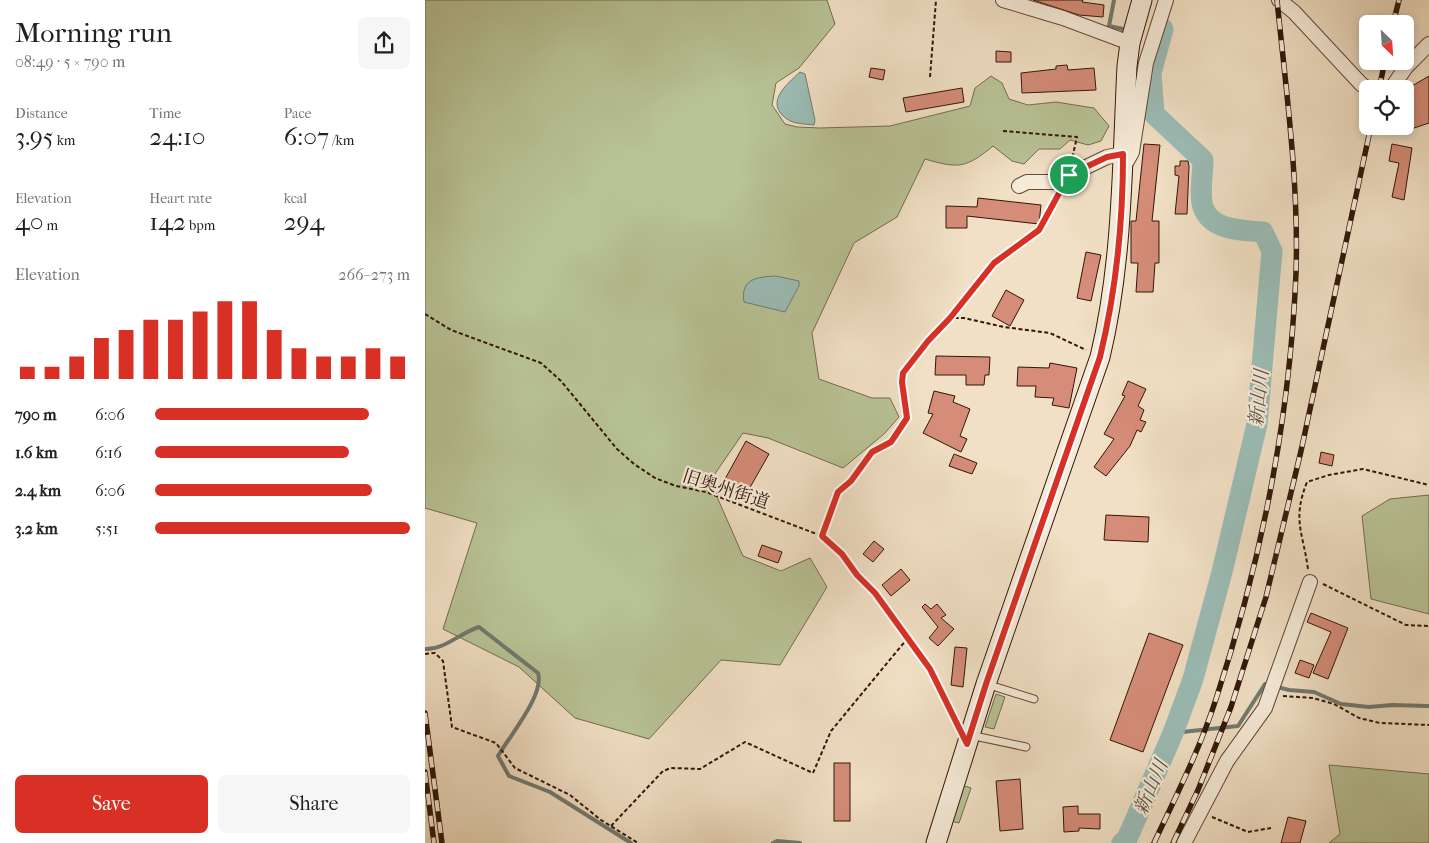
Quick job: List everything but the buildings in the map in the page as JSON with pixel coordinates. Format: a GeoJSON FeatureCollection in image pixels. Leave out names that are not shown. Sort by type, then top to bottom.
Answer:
{"type":"FeatureCollection","features":[{"type":"Feature","properties":{"kind":"main road"},"geometry":{"type":"LineString","coordinates":[[936,843],[986,684],[1100,357],[1109,320],[1117,272],[1127,66],[1130,43],[1142,0]]}},
{"type":"Feature","properties":{"kind":"street"},"geometry":{"type":"LineString","coordinates":[[1003,0],[1063,18],[1130,43]]}},
{"type":"Feature","properties":{"kind":"street"},"geometry":{"type":"LineString","coordinates":[[1019,186],[1027,182],[1055,182],[1107,157],[1123,161],[1132,152],[1146,63],[1166,0]]}},
{"type":"Feature","properties":{"kind":"street"},"geometry":{"type":"LineString","coordinates":[[1279,0],[1294,12],[1359,82]]}},
{"type":"Feature","properties":{"kind":"street"},"geometry":{"type":"LineString","coordinates":[[1397,80],[1406,67],[1429,44]]}},
{"type":"Feature","properties":{"kind":"street"},"geometry":{"type":"LineString","coordinates":[[1184,843],[1227,761],[1265,708],[1309,582]]}},
{"type":"Feature","properties":{"kind":"lane"},"geometry":{"type":"LineString","coordinates":[[986,684],[1034,699]]}},
{"type":"Feature","properties":{"kind":"lane"},"geometry":{"type":"LineString","coordinates":[[969,740],[1026,747]]}},
{"type":"Feature","properties":{"kind":"path"},"geometry":{"type":"LineString","coordinates":[[930,77],[935,0]]}},
{"type":"Feature","properties":{"kind":"path"},"geometry":{"type":"LineString","coordinates":[[822,536],[838,492],[851,481],[872,452],[891,442],[907,418],[902,382],[903,373],[994,263],[1039,230],[1069,175],[1077,137],[1003,131]]}},
{"type":"Feature","properties":{"kind":"path","name":"旧奥州街道"},"geometry":{"type":"LineString","coordinates":[[425,314],[451,330],[541,363],[561,381],[617,449],[634,464],[655,478],[676,486],[706,492],[822,536],[842,554],[857,575],[875,593],[930,669],[969,740]]}},
{"type":"Feature","properties":{"kind":"path"},"geometry":{"type":"LineString","coordinates":[[950,318],[964,318],[1005,327],[1050,333],[1100,357]]}},
{"type":"Feature","properties":{"kind":"path"},"geometry":{"type":"LineString","coordinates":[[1429,485],[1363,469],[1329,475],[1307,482],[1299,502],[1299,521],[1309,582],[1324,584],[1406,625],[1429,626]]}},
{"type":"Feature","properties":{"kind":"path"},"geometry":{"type":"LineString","coordinates":[[611,826],[663,772],[671,768],[700,769],[745,742],[813,773],[831,731],[907,639]]}},
{"type":"Feature","properties":{"kind":"path"},"geometry":{"type":"LineString","coordinates":[[425,654],[435,653],[443,662],[452,727],[496,743],[515,768],[570,795],[611,826],[638,843]]}},
{"type":"Feature","properties":{"kind":"path"},"geometry":{"type":"LineString","coordinates":[[1269,695],[1320,700],[1334,704],[1359,718],[1380,723],[1429,725]]}},
{"type":"Feature","properties":{"kind":"path"},"geometry":{"type":"LineString","coordinates":[[1201,812],[1248,832],[1271,828]]}},
{"type":"Feature","properties":{"kind":"green space"},"geometry":{"type":"Polygon","coordinates":[[[425,0],[827,0],[835,24],[799,68],[776,83],[772,105],[785,124],[797,127],[820,128],[890,126],[970,106],[975,88],[991,76],[1002,83],[1009,99],[1028,105],[1056,102],[1094,108],[1109,126],[1101,141],[1088,145],[1070,140],[1060,149],[1039,149],[1024,164],[1012,161],[993,146],[976,159],[962,164],[946,164],[925,159],[897,217],[854,243],[812,333],[819,379],[872,398],[890,398],[899,417],[884,434],[843,468],[768,438],[743,433],[710,481],[743,556],[781,571],[810,558],[827,587],[780,665],[721,660],[649,739],[575,718],[519,667],[443,629],[477,523],[425,508],[425,0]]]}},
{"type":"Feature","properties":{"kind":"green space"},"geometry":{"type":"Polygon","coordinates":[[[1429,495],[1429,614],[1371,599],[1362,516],[1390,499],[1429,495]]]}},
{"type":"Feature","properties":{"kind":"green space"},"geometry":{"type":"Polygon","coordinates":[[[996,694],[1005,697],[994,729],[985,727],[996,694]]]}},
{"type":"Feature","properties":{"kind":"green space"},"geometry":{"type":"Polygon","coordinates":[[[1329,765],[1429,774],[1429,843],[1329,843],[1340,834],[1329,765]]]}},
{"type":"Feature","properties":{"kind":"green space"},"geometry":{"type":"Polygon","coordinates":[[[962,785],[971,788],[959,823],[950,821],[962,785]]]}},
{"type":"Feature","properties":{"kind":"water"},"geometry":{"type":"Polygon","coordinates":[[[800,72],[805,74],[815,120],[814,125],[790,121],[780,113],[777,107],[780,94],[800,72]]]}},
{"type":"Feature","properties":{"kind":"water"},"geometry":{"type":"Polygon","coordinates":[[[776,276],[799,281],[799,286],[785,312],[744,302],[743,294],[748,283],[757,278],[776,276]]]}},
{"type":"Feature","properties":{"kind":"waterway"},"geometry":{"type":"LineString","coordinates":[[1114,0],[1109,26],[1128,30]]}},
{"type":"Feature","properties":{"kind":"waterway","name":"新山川"},"geometry":{"type":"LineString","coordinates":[[1122,843],[1127,839],[1173,733],[1193,679],[1222,572],[1257,424],[1272,251],[1263,232],[1228,228],[1213,221],[1207,215],[1201,197],[1203,160],[1154,114],[1151,73],[1163,29]]}},
{"type":"Feature","properties":{"kind":"waterway"},"geometry":{"type":"LineString","coordinates":[[425,649],[439,647],[479,627],[538,673],[539,682],[531,703],[498,756],[509,776],[550,792],[631,843]]}},
{"type":"Feature","properties":{"kind":"waterway"},"geometry":{"type":"LineString","coordinates":[[1173,733],[1238,726],[1265,684],[1289,690],[1314,692],[1341,704],[1369,707],[1392,705],[1429,706]]}},
{"type":"Feature","properties":{"kind":"waterway"},"geometry":{"type":"LineString","coordinates":[[773,843],[777,841],[800,843]]}},
{"type":"Feature","properties":{"kind":"railway"},"geometry":{"type":"LineString","coordinates":[[1154,843],[1203,736],[1216,699],[1247,595],[1260,542],[1280,435],[1293,327],[1296,273],[1296,205],[1277,0]]}},
{"type":"Feature","properties":{"kind":"railway"},"geometry":{"type":"LineString","coordinates":[[1395,15],[1399,0]]}},
{"type":"Feature","properties":{"kind":"railway"},"geometry":{"type":"LineString","coordinates":[[1381,80],[1383,70]]}},
{"type":"Feature","properties":{"kind":"railway"},"geometry":{"type":"LineString","coordinates":[[1173,843],[1198,790],[1231,707],[1266,597],[1301,451],[1369,135]]}},
{"type":"Feature","properties":{"kind":"railway"},"geometry":{"type":"LineString","coordinates":[[425,713],[442,843]]}},
{"type":"Feature","properties":{"kind":"railway"},"geometry":{"type":"LineString","coordinates":[[425,772],[434,843]]}},
{"type":"Feature","properties":{"kind":"route"},"geometry":{"type":"LineString","coordinates":[[1123,154],[1117,272],[1109,320],[1100,357],[1087,396],[986,684],[967,744],[930,669],[875,593],[857,575],[842,554],[822,536],[838,492],[851,481],[872,452],[891,442],[907,418],[902,382],[903,373],[994,263],[1039,230],[1069,175],[1107,157],[1123,154]]}}]}
